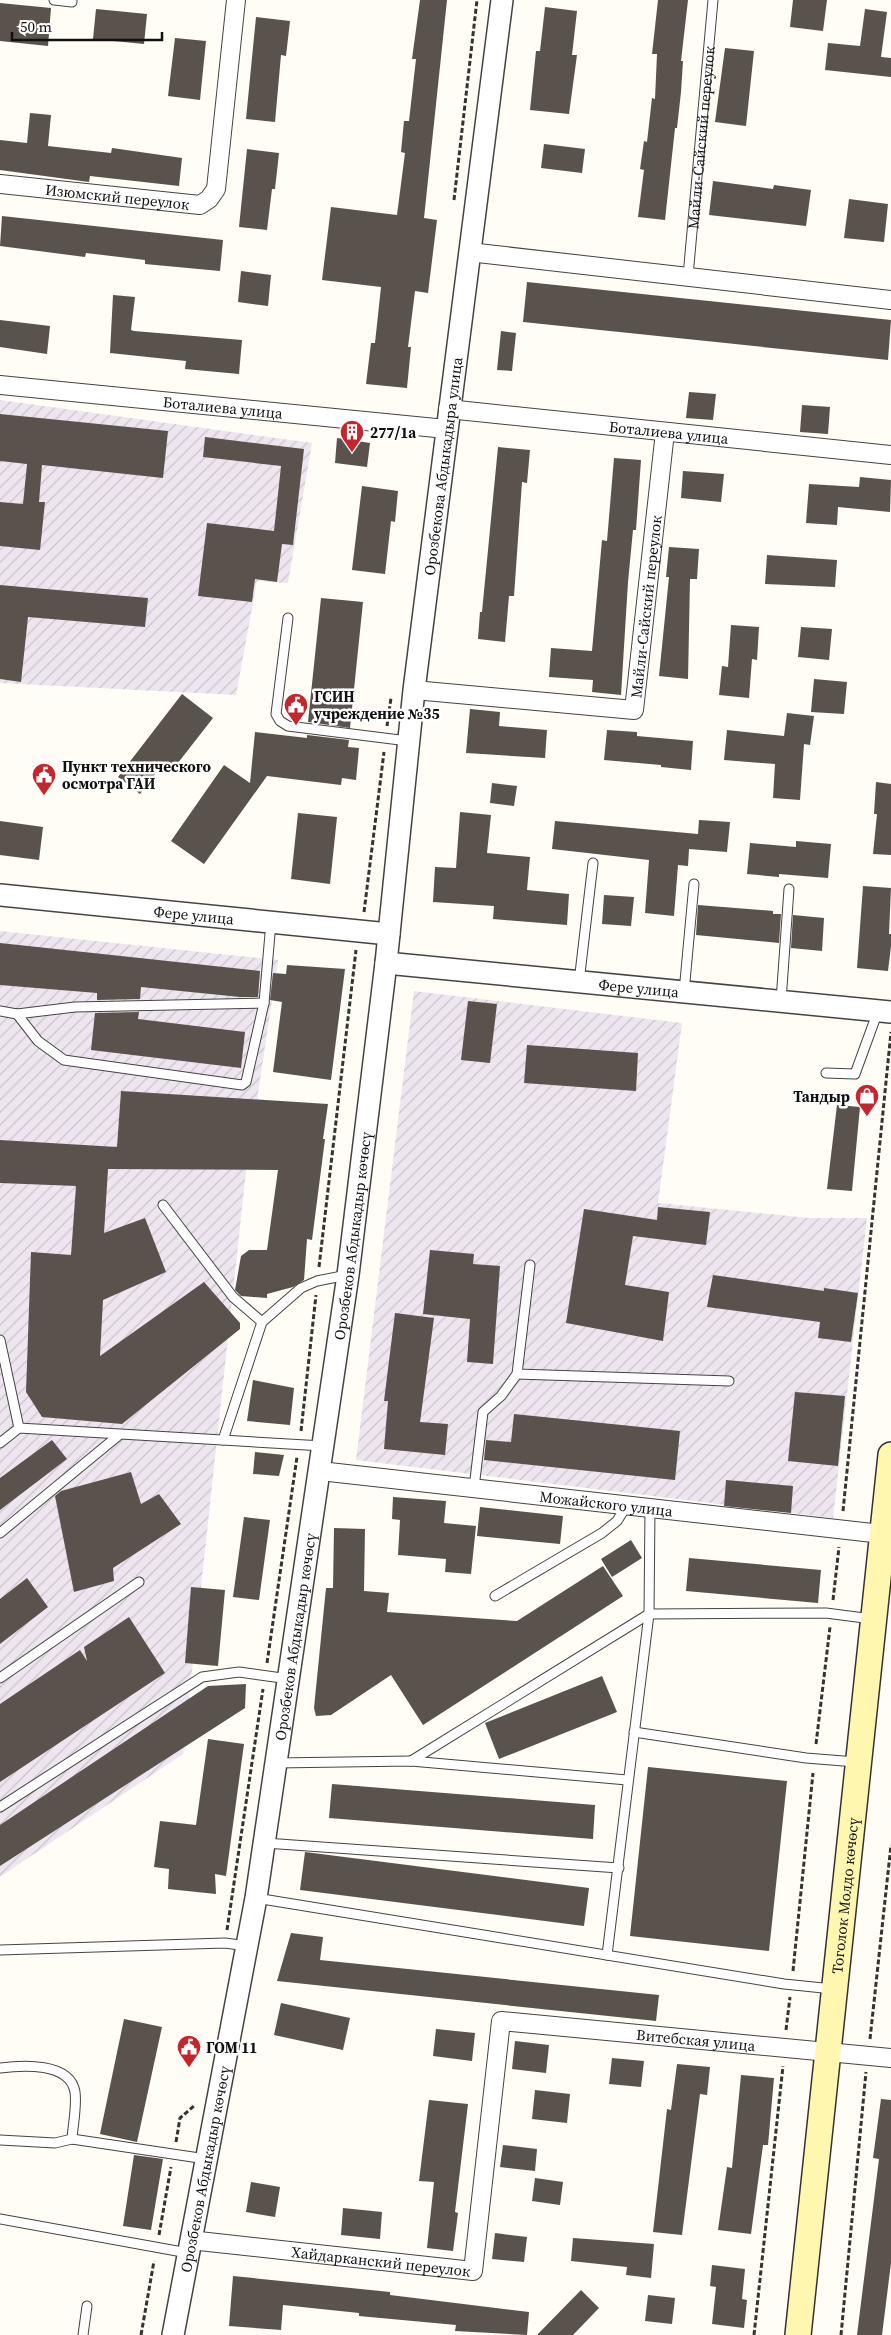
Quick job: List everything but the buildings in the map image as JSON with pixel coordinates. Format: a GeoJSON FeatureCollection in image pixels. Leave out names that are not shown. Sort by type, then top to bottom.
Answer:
{"type":"FeatureCollection","features":[{"type":"Feature","properties":{"kind":"main road","name":"Тоголок Молдо көчөсү"},"geometry":{"type":"LineString","coordinates":[[798,2335],[874,1619],[887,1534],[891,1455]]}},
{"type":"Feature","properties":{"kind":"street","name":"Изюмский переулок"},"geometry":{"type":"LineString","coordinates":[[0,184],[200,205],[209,199],[216,189],[236,0]]}},
{"type":"Feature","properties":{"kind":"street","name":"Орозбекова Абдыкадыра улица"},"geometry":{"type":"LineString","coordinates":[[389,934],[414,690],[447,419],[502,0]]}},
{"type":"Feature","properties":{"kind":"street"},"geometry":{"type":"LineString","coordinates":[[469,252],[891,300]]}},
{"type":"Feature","properties":{"kind":"street","name":"Боталиева улица"},"geometry":{"type":"LineString","coordinates":[[0,385],[447,419],[665,432],[891,455]]}},
{"type":"Feature","properties":{"kind":"street","name":"Майли-Сайский переулок"},"geometry":{"type":"LineString","coordinates":[[414,690],[634,710],[665,432]]}},
{"type":"Feature","properties":{"kind":"street","name":"Фере улица"},"geometry":{"type":"LineString","coordinates":[[0,895],[389,934]]}},
{"type":"Feature","properties":{"kind":"street","name":"Орозбеков Абдыкадыр көчөсү"},"geometry":{"type":"LineString","coordinates":[[173,2335],[265,1843],[348,1275],[389,934]]}},
{"type":"Feature","properties":{"kind":"street","name":"Фере улица"},"geometry":{"type":"LineString","coordinates":[[386,964],[884,1011]]}},
{"type":"Feature","properties":{"kind":"street","name":"Можайского улица"},"geometry":{"type":"LineString","coordinates":[[320,1471],[887,1534]]}},
{"type":"Feature","properties":{"kind":"street","name":"Витебская улица"},"geometry":{"type":"LineString","coordinates":[[501,2021],[891,2058]]}},
{"type":"Feature","properties":{"kind":"street","name":"Хайдарканский переулок"},"geometry":{"type":"LineString","coordinates":[[189,2247],[473,2271],[501,2021]]}},
{"type":"Feature","properties":{"kind":"lane"},"geometry":{"type":"LineString","coordinates":[[54,0],[72,2],[72,0]]}},
{"type":"Feature","properties":{"kind":"lane","name":"Майли-Сайский переулок"},"geometry":{"type":"LineString","coordinates":[[688,276],[713,0]]}},
{"type":"Feature","properties":{"kind":"lane"},"geometry":{"type":"LineString","coordinates":[[288,618],[276,714],[280,722],[288,726],[385,740],[409,741]]}},
{"type":"Feature","properties":{"kind":"lane"},"geometry":{"type":"LineString","coordinates":[[579,982],[592,863]]}},
{"type":"Feature","properties":{"kind":"lane"},"geometry":{"type":"LineString","coordinates":[[684,992],[694,884]]}},
{"type":"Feature","properties":{"kind":"lane"},"geometry":{"type":"LineString","coordinates":[[781,1001],[789,889]]}},
{"type":"Feature","properties":{"kind":"lane"},"geometry":{"type":"LineString","coordinates":[[17,1014],[38,1041],[64,1060],[242,1085],[246,1082],[264,1003],[271,922]]}},
{"type":"Feature","properties":{"kind":"lane"},"geometry":{"type":"LineString","coordinates":[[0,1011],[17,1014],[75,1007],[264,1003]]}},
{"type":"Feature","properties":{"kind":"lane"},"geometry":{"type":"LineString","coordinates":[[826,1073],[855,1074],[884,1011]]}},
{"type":"Feature","properties":{"kind":"lane"},"geometry":{"type":"LineString","coordinates":[[164,1205],[233,1298],[262,1322]]}},
{"type":"Feature","properties":{"kind":"lane"},"geometry":{"type":"LineString","coordinates":[[474,1488],[483,1412],[501,1396],[517,1374],[530,1265]]}},
{"type":"Feature","properties":{"kind":"lane"},"geometry":{"type":"LineString","coordinates":[[223,1440],[262,1322],[301,1288],[317,1281],[348,1275]]}},
{"type":"Feature","properties":{"kind":"lane"},"geometry":{"type":"LineString","coordinates":[[0,1340],[19,1428]]}},
{"type":"Feature","properties":{"kind":"lane"},"geometry":{"type":"LineString","coordinates":[[517,1374],[729,1381]]}},
{"type":"Feature","properties":{"kind":"lane"},"geometry":{"type":"LineString","coordinates":[[0,1443],[19,1428],[323,1446]]}},
{"type":"Feature","properties":{"kind":"lane"},"geometry":{"type":"LineString","coordinates":[[0,1533],[120,1434]]}},
{"type":"Feature","properties":{"kind":"lane"},"geometry":{"type":"LineString","coordinates":[[495,1596],[602,1533],[617,1521],[627,1505]]}},
{"type":"Feature","properties":{"kind":"lane"},"geometry":{"type":"LineString","coordinates":[[607,1955],[619,1868],[627,1780],[649,1614],[650,1508]]}},
{"type":"Feature","properties":{"kind":"lane"},"geometry":{"type":"LineString","coordinates":[[0,1678],[139,1582]]}},
{"type":"Feature","properties":{"kind":"lane"},"geometry":{"type":"LineString","coordinates":[[411,1761],[649,1614],[831,1614],[874,1619]]}},
{"type":"Feature","properties":{"kind":"lane"},"geometry":{"type":"LineString","coordinates":[[0,1807],[202,1677],[239,1672],[289,1680]]}},
{"type":"Feature","properties":{"kind":"lane"},"geometry":{"type":"LineString","coordinates":[[634,1732],[859,1763]]}},
{"type":"Feature","properties":{"kind":"lane"},"geometry":{"type":"LineString","coordinates":[[276,1763],[411,1761],[627,1780]]}},
{"type":"Feature","properties":{"kind":"lane"},"geometry":{"type":"LineString","coordinates":[[265,1843],[619,1868]]}},
{"type":"Feature","properties":{"kind":"lane"},"geometry":{"type":"LineString","coordinates":[[256,1898],[791,1985],[834,1989]]}},
{"type":"Feature","properties":{"kind":"lane"},"geometry":{"type":"LineString","coordinates":[[0,1950],[225,1943],[247,1946]]}},
{"type":"Feature","properties":{"kind":"lane"},"geometry":{"type":"LineString","coordinates":[[0,2068],[27,2066],[52,2069],[68,2076],[75,2093],[72,2139]]}},
{"type":"Feature","properties":{"kind":"lane"},"geometry":{"type":"LineString","coordinates":[[0,2140],[55,2143],[72,2139],[206,2160]]}},
{"type":"Feature","properties":{"kind":"lane"},"geometry":{"type":"LineString","coordinates":[[0,2219],[157,2246],[189,2247]]}},
{"type":"Feature","properties":{"kind":"lane"},"geometry":{"type":"LineString","coordinates":[[83,2335],[88,2306]]}},
{"type":"Feature","properties":{"kind":"path"},"geometry":{"type":"LineString","coordinates":[[453,206],[477,0]]}},
{"type":"Feature","properties":{"kind":"path"},"geometry":{"type":"LineString","coordinates":[[225,1943],[299,1444],[356,953],[361,931],[391,691]]}},
{"type":"Feature","properties":{"kind":"path"},"geometry":{"type":"LineString","coordinates":[[754,2335],[814,1758],[841,1529],[891,1029]]}},
{"type":"Feature","properties":{"kind":"path"},"geometry":{"type":"LineString","coordinates":[[841,2335],[868,2055],[891,1845]]}},
{"type":"Feature","properties":{"kind":"path"},"geometry":{"type":"LineString","coordinates":[[141,2335],[180,2118],[199,2101]]}},
{"type":"Feature","properties":{"kind":"shaded area"},"geometry":{"type":"Polygon","coordinates":[[[0,400],[312,443],[288,583],[257,581],[236,695],[0,683],[0,400]]]}},
{"type":"Feature","properties":{"kind":"shaded area"},"geometry":{"type":"Polygon","coordinates":[[[0,931],[278,960],[245,1180],[183,1754],[0,1877],[0,931]]]}},
{"type":"Feature","properties":{"kind":"shaded area"},"geometry":{"type":"Polygon","coordinates":[[[414,991],[682,1023],[658,1203],[810,1218],[867,1218],[833,1518],[356,1460],[414,991]]]}},
{"type":"Feature","properties":{"kind":"place","name":"277/1а"},"geometry":{"type":"Point","coordinates":[352,453]}},
{"type":"Feature","properties":{"kind":"place","name":"ГСИН учреждение №35"},"geometry":{"type":"Point","coordinates":[296,726]}},
{"type":"Feature","properties":{"kind":"place","name":"Пункт технического осмотра ГАИ"},"geometry":{"type":"Point","coordinates":[44,796]}},
{"type":"Feature","properties":{"kind":"place","name":"Тандыр"},"geometry":{"type":"Point","coordinates":[867,1117]}},
{"type":"Feature","properties":{"kind":"place","name":"ГОМ 11"},"geometry":{"type":"Point","coordinates":[189,2068]}}]}
